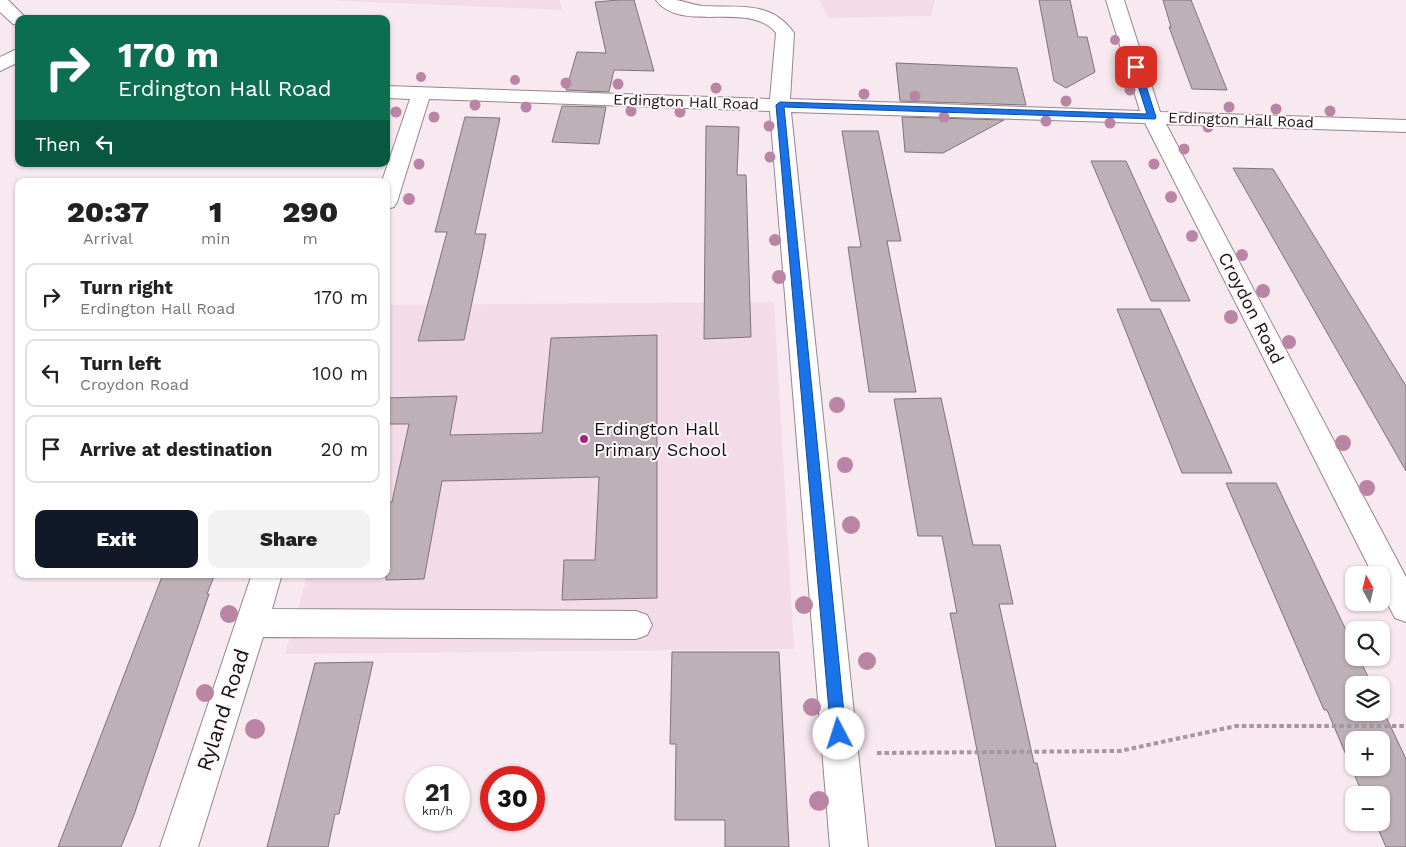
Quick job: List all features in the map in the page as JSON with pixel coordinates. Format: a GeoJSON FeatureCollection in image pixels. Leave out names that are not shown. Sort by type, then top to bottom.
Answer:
{"type":"FeatureCollection","features":[{"type":"Feature","properties":{"kind":"street"},"geometry":{"type":"LineString","coordinates":[[665,0],[674,6],[760,14],[776,21],[785,33],[780,105],[849,847]]}},
{"type":"Feature","properties":{"kind":"street","name":"Croydon Road"},"geometry":{"type":"LineString","coordinates":[[1115,0],[1152,117],[1406,608]]}},
{"type":"Feature","properties":{"kind":"street"},"geometry":{"type":"LineString","coordinates":[[0,2],[15,16]]}},
{"type":"Feature","properties":{"kind":"street"},"geometry":{"type":"LineString","coordinates":[[0,65],[15,56]]}},
{"type":"Feature","properties":{"kind":"street"},"geometry":{"type":"LineString","coordinates":[[0,74],[15,75]]}},
{"type":"Feature","properties":{"kind":"street","name":"Erdington Hall Road"},"geometry":{"type":"LineString","coordinates":[[390,92],[1406,126]]}},
{"type":"Feature","properties":{"kind":"street"},"geometry":{"type":"LineString","coordinates":[[390,190],[421,94]]}},
{"type":"Feature","properties":{"kind":"street","name":"Ryland Road"},"geometry":{"type":"LineString","coordinates":[[179,847],[266,578]]}},
{"type":"Feature","properties":{"kind":"street"},"geometry":{"type":"LineString","coordinates":[[251,622],[636,624]]}},
{"type":"Feature","properties":{"kind":"path"},"geometry":{"type":"LineString","coordinates":[[840,754],[1120,752],[1236,726],[1406,726]]}},
{"type":"Feature","properties":{"kind":"shaded area"},"geometry":{"type":"Polygon","coordinates":[[[334,0],[559,0],[563,10],[346,1],[334,0]]]}},
{"type":"Feature","properties":{"kind":"shaded area"},"geometry":{"type":"Polygon","coordinates":[[[819,0],[935,0],[931,16],[828,18],[819,0]]]}},
{"type":"Feature","properties":{"kind":"shaded area","name":"Erdington Hall Primary School"},"geometry":{"type":"Polygon","coordinates":[[[774,302],[794,649],[285,654],[307,578],[390,578],[390,305],[774,302]]]}},
{"type":"Feature","properties":{"kind":"building"},"geometry":{"type":"Polygon","coordinates":[[[634,0],[654,71],[614,70],[609,92],[566,90],[577,52],[606,53],[595,2],[634,0]]]}},
{"type":"Feature","properties":{"kind":"building"},"geometry":{"type":"Polygon","coordinates":[[[1039,0],[1070,0],[1078,37],[1087,37],[1095,72],[1066,88],[1054,81],[1039,0]]]}},
{"type":"Feature","properties":{"kind":"building"},"geometry":{"type":"Polygon","coordinates":[[[1163,0],[1191,0],[1227,90],[1192,89],[1169,27],[1171,27],[1163,0]]]}},
{"type":"Feature","properties":{"kind":"building"},"geometry":{"type":"Polygon","coordinates":[[[896,63],[1017,68],[1026,105],[900,101],[896,63]]]}},
{"type":"Feature","properties":{"kind":"building"},"geometry":{"type":"Polygon","coordinates":[[[562,106],[606,107],[599,144],[552,142],[562,106]]]}},
{"type":"Feature","properties":{"kind":"building"},"geometry":{"type":"Polygon","coordinates":[[[465,117],[500,118],[475,234],[486,234],[483,250],[464,340],[418,341],[447,232],[435,232],[465,117]]]}},
{"type":"Feature","properties":{"kind":"building"},"geometry":{"type":"Polygon","coordinates":[[[902,117],[1004,120],[943,153],[905,152],[902,117]]]}},
{"type":"Feature","properties":{"kind":"building"},"geometry":{"type":"Polygon","coordinates":[[[706,126],[739,127],[737,175],[746,175],[751,337],[704,339],[706,126]]]}},
{"type":"Feature","properties":{"kind":"building"},"geometry":{"type":"Polygon","coordinates":[[[842,131],[878,131],[901,241],[887,241],[916,392],[869,392],[848,247],[861,247],[842,131]]]}},
{"type":"Feature","properties":{"kind":"building"},"geometry":{"type":"Polygon","coordinates":[[[1091,161],[1126,161],[1190,301],[1151,301],[1091,161]]]}},
{"type":"Feature","properties":{"kind":"building"},"geometry":{"type":"Polygon","coordinates":[[[1233,168],[1273,169],[1406,386],[1406,471],[1233,168]]]}},
{"type":"Feature","properties":{"kind":"building"},"geometry":{"type":"Polygon","coordinates":[[[1117,309],[1160,309],[1232,473],[1182,473],[1117,309]]]}},
{"type":"Feature","properties":{"kind":"building"},"geometry":{"type":"Polygon","coordinates":[[[657,335],[657,598],[562,600],[564,560],[595,560],[599,477],[442,481],[424,579],[386,580],[386,578],[390,578],[390,502],[392,502],[409,424],[390,424],[390,398],[457,396],[450,435],[542,433],[551,338],[657,335]]]}},
{"type":"Feature","properties":{"kind":"building"},"geometry":{"type":"Polygon","coordinates":[[[941,398],[973,545],[1000,545],[1013,604],[999,604],[1034,763],[1037,763],[1056,847],[996,847],[950,613],[957,613],[942,536],[918,536],[894,399],[941,398]]]}},
{"type":"Feature","properties":{"kind":"building"},"geometry":{"type":"Polygon","coordinates":[[[1226,483],[1276,483],[1345,628],[1345,666],[1363,666],[1368,676],[1345,676],[1345,721],[1388,721],[1406,759],[1406,847],[1386,847],[1379,831],[1390,831],[1390,786],[1359,786],[1355,776],[1390,776],[1390,731],[1345,731],[1345,752],[1327,710],[1324,710],[1226,483]]]}},
{"type":"Feature","properties":{"kind":"building"},"geometry":{"type":"Polygon","coordinates":[[[161,578],[213,578],[134,815],[121,847],[58,847],[161,578]]]}},
{"type":"Feature","properties":{"kind":"building"},"geometry":{"type":"Polygon","coordinates":[[[672,652],[779,652],[789,847],[725,847],[725,820],[675,820],[676,744],[670,744],[672,652]]]}},
{"type":"Feature","properties":{"kind":"building"},"geometry":{"type":"Polygon","coordinates":[[[373,662],[339,814],[335,814],[328,847],[267,847],[315,663],[373,662]]]}},
{"type":"Feature","properties":{"kind":"place","name":"Erdington Hall Primary School"},"geometry":{"type":"Point","coordinates":[584,439]}},
{"type":"Feature","properties":{"kind":"route"},"geometry":{"type":"LineString","coordinates":[[839,734],[780,105],[1152,117],[1136,67]]}}]}
